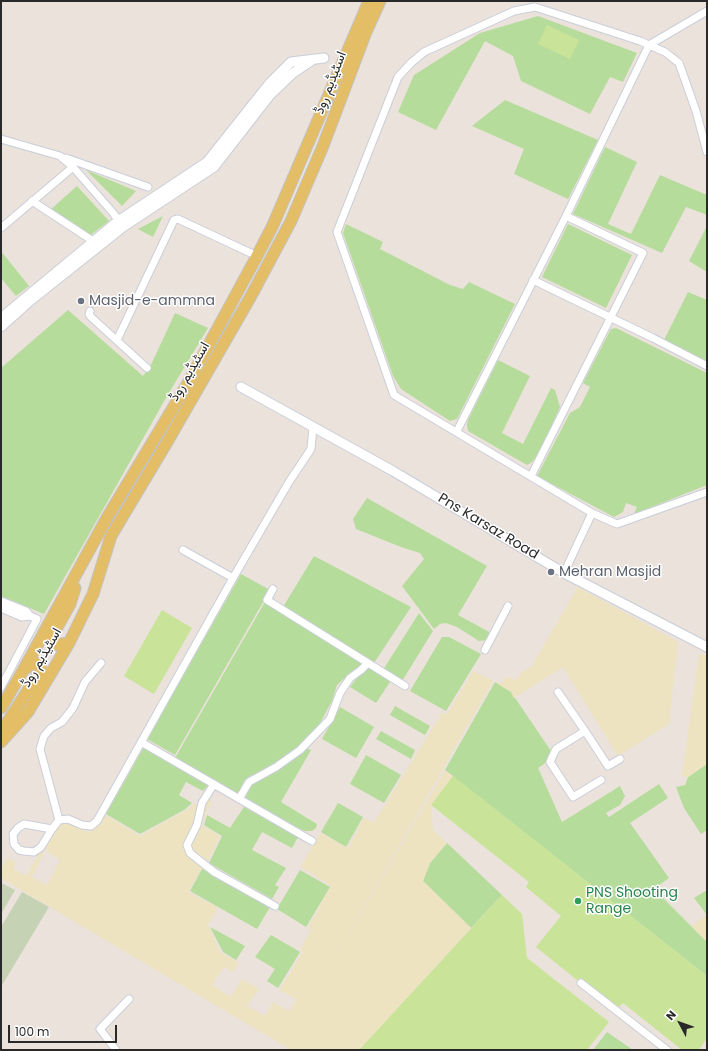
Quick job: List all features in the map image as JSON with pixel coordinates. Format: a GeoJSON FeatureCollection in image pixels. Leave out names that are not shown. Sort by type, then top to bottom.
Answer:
{"type":"FeatureCollection","features":[{"type":"Feature","properties":{"kind":"main road","name":"اسٹیڈیم روڈ"},"geometry":{"type":"LineString","coordinates":[[1,708],[108,516],[188,383],[273,225],[369,1]]}},
{"type":"Feature","properties":{"kind":"main road","name":"اسٹیڈیم روڈ"},"geometry":{"type":"LineString","coordinates":[[1,742],[28,712],[69,643],[93,594],[111,536],[243,309],[290,221],[323,146],[366,32],[380,1]]}},
{"type":"Feature","properties":{"kind":"main road"},"geometry":{"type":"LineString","coordinates":[[69,643],[54,645],[51,642],[51,638],[70,604],[80,568]]}},
{"type":"Feature","properties":{"kind":"main road"},"geometry":{"type":"LineString","coordinates":[[1,732],[36,680],[41,670],[40,664],[34,663],[24,669]]}},
{"type":"Feature","properties":{"kind":"street"},"geometry":{"type":"LineString","coordinates":[[707,152],[696,111],[679,63],[665,52],[640,41],[535,7],[514,11],[424,52],[410,63],[398,77],[336,232],[394,395],[457,431],[592,513],[617,524],[707,492]]}},
{"type":"Feature","properties":{"kind":"street"},"geometry":{"type":"LineString","coordinates":[[457,431],[566,216],[649,45],[707,11]]}},
{"type":"Feature","properties":{"kind":"street"},"geometry":{"type":"LineString","coordinates":[[1,327],[28,298],[93,241],[214,167],[270,95],[293,73],[313,60],[324,58]]}},
{"type":"Feature","properties":{"kind":"street"},"geometry":{"type":"LineString","coordinates":[[1,139],[60,156],[148,187]]}},
{"type":"Feature","properties":{"kind":"street"},"geometry":{"type":"LineString","coordinates":[[60,156],[73,167],[121,224]]}},
{"type":"Feature","properties":{"kind":"street"},"geometry":{"type":"LineString","coordinates":[[1,227],[73,167]]}},
{"type":"Feature","properties":{"kind":"street"},"geometry":{"type":"LineString","coordinates":[[32,201],[93,241]]}},
{"type":"Feature","properties":{"kind":"street"},"geometry":{"type":"LineString","coordinates":[[531,476],[644,253],[566,216]]}},
{"type":"Feature","properties":{"kind":"street"},"geometry":{"type":"LineString","coordinates":[[117,340],[174,220],[178,219],[256,256]]}},
{"type":"Feature","properties":{"kind":"street"},"geometry":{"type":"LineString","coordinates":[[1,318],[121,224]]}},
{"type":"Feature","properties":{"kind":"street"},"geometry":{"type":"LineString","coordinates":[[534,280],[707,366]]}},
{"type":"Feature","properties":{"kind":"street"},"geometry":{"type":"LineString","coordinates":[[90,311],[90,317],[147,368]]}},
{"type":"Feature","properties":{"kind":"street","name":"Pns Karsaz Road"},"geometry":{"type":"LineString","coordinates":[[241,387],[400,475],[564,573],[707,648]]}},
{"type":"Feature","properties":{"kind":"street"},"geometry":{"type":"LineString","coordinates":[[52,829],[24,824],[13,834],[14,844],[19,850],[24,852],[34,852],[41,847],[59,820],[68,819],[82,825],[91,826],[97,821],[234,578],[289,482],[310,449],[314,427]]}},
{"type":"Feature","properties":{"kind":"street"},"geometry":{"type":"LineString","coordinates":[[564,573],[592,513]]}},
{"type":"Feature","properties":{"kind":"street"},"geometry":{"type":"LineString","coordinates":[[183,550],[234,578]]}},
{"type":"Feature","properties":{"kind":"street"},"geometry":{"type":"LineString","coordinates":[[273,589],[267,600],[405,686]]}},
{"type":"Feature","properties":{"kind":"street"},"geometry":{"type":"LineString","coordinates":[[1,601],[26,611],[30,616],[37,619],[42,619],[49,623]]}},
{"type":"Feature","properties":{"kind":"street"},"geometry":{"type":"LineString","coordinates":[[485,650],[508,606]]}},
{"type":"Feature","properties":{"kind":"street"},"geometry":{"type":"LineString","coordinates":[[1,608],[22,617],[30,616]]}},
{"type":"Feature","properties":{"kind":"street"},"geometry":{"type":"LineString","coordinates":[[1,687],[37,619]]}},
{"type":"Feature","properties":{"kind":"street"},"geometry":{"type":"LineString","coordinates":[[59,820],[40,749],[44,736],[51,728],[62,722],[73,708],[85,682],[100,663]]}},
{"type":"Feature","properties":{"kind":"street"},"geometry":{"type":"LineString","coordinates":[[239,799],[249,782],[276,767],[300,750],[330,719],[340,693],[350,678],[362,670],[368,663]]}},
{"type":"Feature","properties":{"kind":"street"},"geometry":{"type":"LineString","coordinates":[[558,692],[608,766],[620,758]]}},
{"type":"Feature","properties":{"kind":"street"},"geometry":{"type":"LineString","coordinates":[[585,731],[556,749],[550,762],[573,797],[601,780]]}},
{"type":"Feature","properties":{"kind":"street"},"geometry":{"type":"LineString","coordinates":[[141,742],[312,841]]}},
{"type":"Feature","properties":{"kind":"street"},"geometry":{"type":"LineString","coordinates":[[214,784],[202,803],[197,826],[187,845],[190,853],[214,872],[276,906]]}},
{"type":"Feature","properties":{"kind":"street"},"geometry":{"type":"LineString","coordinates":[[581,983],[667,1050]]}},
{"type":"Feature","properties":{"kind":"street"},"geometry":{"type":"LineString","coordinates":[[116,1050],[100,1029],[128,999]]}},
{"type":"Feature","properties":{"kind":"green space"},"geometry":{"type":"Polygon","coordinates":[[[538,16],[637,53],[623,82],[610,77],[590,114],[521,81],[513,56],[485,41],[436,130],[398,112],[414,75],[480,33],[538,16]]]}},
{"type":"Feature","properties":{"kind":"green space"},"geometry":{"type":"Polygon","coordinates":[[[547,25],[579,40],[570,59],[538,44],[547,25]]]}},
{"type":"Feature","properties":{"kind":"green space"},"geometry":{"type":"Polygon","coordinates":[[[505,100],[598,140],[568,199],[514,174],[524,149],[472,126],[505,100]]]}},
{"type":"Feature","properties":{"kind":"green space"},"geometry":{"type":"Polygon","coordinates":[[[605,147],[637,162],[608,224],[631,234],[660,175],[707,195],[707,215],[686,207],[662,253],[573,214],[605,147]]]}},
{"type":"Feature","properties":{"kind":"green space"},"geometry":{"type":"Polygon","coordinates":[[[86,170],[136,191],[122,206],[86,170]]]}},
{"type":"Feature","properties":{"kind":"green space"},"geometry":{"type":"Polygon","coordinates":[[[77,186],[109,221],[88,237],[49,211],[77,186]]]}},
{"type":"Feature","properties":{"kind":"green space"},"geometry":{"type":"Polygon","coordinates":[[[163,216],[153,237],[138,229],[163,216]]]}},
{"type":"Feature","properties":{"kind":"green space"},"geometry":{"type":"Polygon","coordinates":[[[346,224],[383,242],[380,249],[450,285],[463,289],[469,282],[515,304],[457,419],[450,421],[401,389],[393,376],[343,233],[346,224]]]}},
{"type":"Feature","properties":{"kind":"green space"},"geometry":{"type":"Polygon","coordinates":[[[568,224],[632,255],[606,308],[542,277],[568,224]]]}},
{"type":"Feature","properties":{"kind":"green space"},"geometry":{"type":"Polygon","coordinates":[[[707,226],[707,272],[689,261],[707,226]]]}},
{"type":"Feature","properties":{"kind":"green space"},"geometry":{"type":"Polygon","coordinates":[[[1,251],[29,286],[16,296],[1,278],[1,251]]]}},
{"type":"Feature","properties":{"kind":"green space"},"geometry":{"type":"Polygon","coordinates":[[[688,292],[707,300],[707,362],[664,340],[688,292]]]}},
{"type":"Feature","properties":{"kind":"green space"},"geometry":{"type":"Polygon","coordinates":[[[68,310],[143,376],[150,367],[175,313],[208,328],[167,396],[44,614],[1,596],[1,368],[68,310]]]}},
{"type":"Feature","properties":{"kind":"green space"},"geometry":{"type":"Polygon","coordinates":[[[616,328],[707,373],[707,485],[634,514],[637,507],[626,503],[623,512],[614,517],[537,476],[570,413],[580,407],[590,387],[583,383],[611,329],[616,328]]]}},
{"type":"Feature","properties":{"kind":"green space"},"geometry":{"type":"Polygon","coordinates":[[[498,360],[530,376],[502,433],[523,444],[551,388],[555,390],[560,407],[538,455],[527,465],[468,431],[468,420],[498,360]]]}},
{"type":"Feature","properties":{"kind":"green space"},"geometry":{"type":"Polygon","coordinates":[[[367,498],[487,566],[458,615],[491,633],[487,640],[479,641],[457,627],[446,623],[440,624],[434,629],[402,586],[424,559],[420,553],[356,529],[353,519],[367,498]]]}},
{"type":"Feature","properties":{"kind":"green space"},"geometry":{"type":"Polygon","coordinates":[[[314,556],[411,607],[374,663],[283,607],[314,556]]]}},
{"type":"Feature","properties":{"kind":"green space"},"geometry":{"type":"Polygon","coordinates":[[[241,574],[270,590],[175,755],[147,739],[241,574]]]}},
{"type":"Feature","properties":{"kind":"green space"},"geometry":{"type":"Polygon","coordinates":[[[265,602],[366,663],[359,670],[347,676],[337,685],[332,701],[319,725],[306,741],[280,762],[250,776],[244,781],[238,794],[175,758],[265,602]]]}},
{"type":"Feature","properties":{"kind":"green space"},"geometry":{"type":"Polygon","coordinates":[[[162,610],[192,628],[154,694],[124,676],[162,610]]]}},
{"type":"Feature","properties":{"kind":"green space"},"geometry":{"type":"Polygon","coordinates":[[[419,613],[433,631],[402,681],[383,670],[419,613]]]}},
{"type":"Feature","properties":{"kind":"green space"},"geometry":{"type":"Polygon","coordinates":[[[442,637],[449,637],[481,654],[446,711],[410,691],[442,637]]]}},
{"type":"Feature","properties":{"kind":"green space"},"geometry":{"type":"Polygon","coordinates":[[[368,664],[392,679],[376,703],[350,687],[368,664]]]}},
{"type":"Feature","properties":{"kind":"green space"},"geometry":{"type":"Polygon","coordinates":[[[495,682],[511,692],[551,751],[548,761],[538,768],[562,822],[620,786],[625,796],[620,805],[606,813],[609,817],[659,784],[668,798],[630,823],[669,878],[654,889],[707,942],[707,976],[445,770],[495,682]]]}},
{"type":"Feature","properties":{"kind":"green space"},"geometry":{"type":"Polygon","coordinates":[[[395,706],[430,726],[425,735],[390,715],[395,706]]]}},
{"type":"Feature","properties":{"kind":"green space"},"geometry":{"type":"Polygon","coordinates":[[[340,707],[374,727],[356,758],[322,739],[340,707]]]}},
{"type":"Feature","properties":{"kind":"green space"},"geometry":{"type":"Polygon","coordinates":[[[381,731],[415,750],[411,759],[376,739],[381,731]]]}},
{"type":"Feature","properties":{"kind":"green space"},"geometry":{"type":"Polygon","coordinates":[[[144,747],[208,785],[203,791],[186,782],[179,795],[192,803],[184,810],[140,834],[106,814],[144,747]]]}},
{"type":"Feature","properties":{"kind":"green space"},"geometry":{"type":"Polygon","coordinates":[[[305,748],[311,750],[281,802],[317,824],[316,828],[312,831],[305,831],[296,827],[245,798],[253,783],[305,748]]]}},
{"type":"Feature","properties":{"kind":"green space"},"geometry":{"type":"Polygon","coordinates":[[[366,755],[401,775],[384,803],[350,784],[366,755]]]}},
{"type":"Feature","properties":{"kind":"green space"},"geometry":{"type":"Polygon","coordinates":[[[707,764],[707,830],[701,834],[684,808],[676,787],[685,785],[688,777],[707,764]]]}},
{"type":"Feature","properties":{"kind":"green space","name":"PNS Shooting Range"},"geometry":{"type":"Polygon","coordinates":[[[453,776],[707,976],[707,1038],[699,1050],[682,1050],[623,1003],[618,1008],[581,978],[577,980],[536,947],[561,916],[526,887],[529,882],[431,805],[453,776]]]}},
{"type":"Feature","properties":{"kind":"green space"},"geometry":{"type":"Polygon","coordinates":[[[338,803],[363,817],[346,847],[321,832],[338,803]]]}},
{"type":"Feature","properties":{"kind":"green space"},"geometry":{"type":"Polygon","coordinates":[[[244,807],[298,837],[292,848],[262,832],[252,850],[286,868],[275,885],[279,887],[272,899],[209,863],[222,836],[204,825],[207,815],[230,828],[244,807]]]}},
{"type":"Feature","properties":{"kind":"green space"},"geometry":{"type":"Polygon","coordinates":[[[447,843],[502,895],[471,928],[423,881],[430,863],[447,843]]]}},
{"type":"Feature","properties":{"kind":"green space"},"geometry":{"type":"Polygon","coordinates":[[[202,869],[270,907],[257,929],[190,891],[202,869]]]}},
{"type":"Feature","properties":{"kind":"green space"},"geometry":{"type":"Polygon","coordinates":[[[300,870],[330,887],[306,927],[277,909],[300,870]]]}},
{"type":"Feature","properties":{"kind":"green space"},"geometry":{"type":"Polygon","coordinates":[[[1,883],[15,890],[1,914],[1,883]]]}},
{"type":"Feature","properties":{"kind":"green space"},"geometry":{"type":"Polygon","coordinates":[[[707,890],[707,915],[694,898],[707,890]]]}},
{"type":"Feature","properties":{"kind":"green space"},"geometry":{"type":"Polygon","coordinates":[[[22,892],[49,907],[1,987],[1,927],[22,892]]]}},
{"type":"Feature","properties":{"kind":"green space"},"geometry":{"type":"Polygon","coordinates":[[[502,895],[522,914],[527,958],[609,1022],[587,1050],[359,1050],[502,895]]]}},
{"type":"Feature","properties":{"kind":"green space"},"geometry":{"type":"Polygon","coordinates":[[[210,927],[245,946],[236,960],[223,952],[210,927]]]}},
{"type":"Feature","properties":{"kind":"green space"},"geometry":{"type":"Polygon","coordinates":[[[271,935],[300,952],[278,988],[267,981],[275,969],[255,957],[271,935]]]}},
{"type":"Feature","properties":{"kind":"green space"},"geometry":{"type":"Polygon","coordinates":[[[607,1032],[633,1050],[593,1050],[607,1032]]]}},
{"type":"Feature","properties":{"kind":"sand"},"geometry":{"type":"Polygon","coordinates":[[[578,587],[678,642],[669,724],[618,756],[563,667],[514,698],[511,692],[495,682],[502,683],[506,677],[516,680],[522,672],[531,667],[578,587]]]}},
{"type":"Feature","properties":{"kind":"sand"},"geometry":{"type":"Polygon","coordinates":[[[699,654],[707,656],[707,764],[688,777],[682,776],[699,654]]]}},
{"type":"Feature","properties":{"kind":"sand"},"geometry":{"type":"Polygon","coordinates":[[[473,671],[493,681],[331,965],[445,770],[453,776],[431,805],[433,830],[447,843],[430,863],[423,881],[471,928],[359,1050],[291,1050],[1,878],[1,870],[8,858],[15,862],[14,869],[26,876],[40,852],[44,853],[32,877],[47,885],[60,860],[45,850],[54,831],[62,823],[68,823],[90,832],[104,814],[140,836],[188,809],[194,804],[198,804],[209,797],[212,801],[202,825],[220,836],[207,862],[202,867],[188,892],[218,908],[208,925],[220,952],[238,962],[234,972],[224,967],[212,985],[231,997],[242,979],[259,989],[247,1006],[265,1016],[273,1002],[289,1011],[297,999],[279,990],[303,952],[300,950],[311,930],[308,928],[331,886],[301,867],[320,833],[348,848],[364,818],[374,823],[442,713],[447,714],[473,671]]]}},
{"type":"Feature","properties":{"kind":"sand"},"geometry":{"type":"Polygon","coordinates":[[[707,915],[707,942],[691,926],[707,915]]]}},
{"type":"Feature","properties":{"kind":"place","name":"Masjid-e-ammna"},"geometry":{"type":"Point","coordinates":[81,301]}},
{"type":"Feature","properties":{"kind":"place","name":"Mehran Masjid"},"geometry":{"type":"Point","coordinates":[551,572]}},
{"type":"Feature","properties":{"kind":"place","name":"PNS Shooting Range"},"geometry":{"type":"Point","coordinates":[578,901]}}]}
